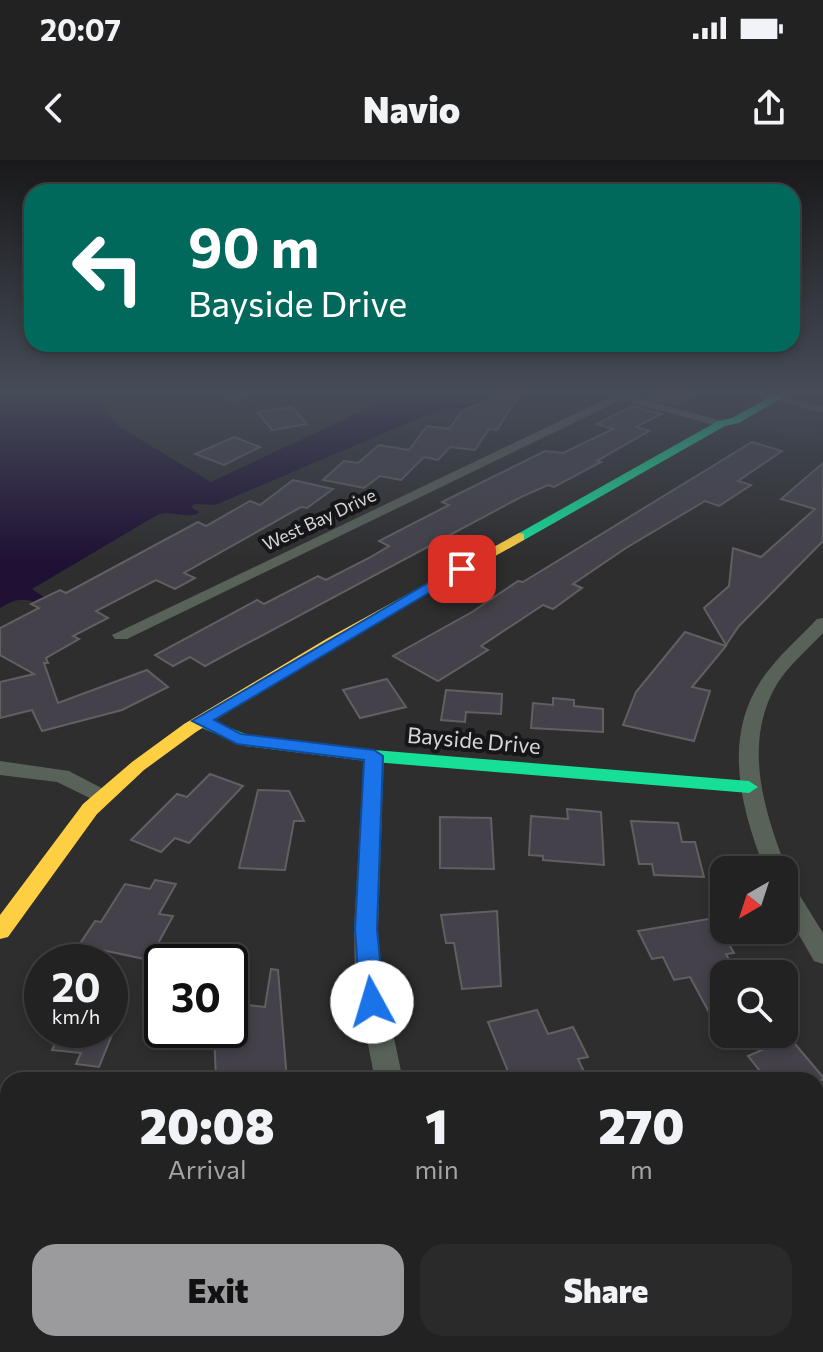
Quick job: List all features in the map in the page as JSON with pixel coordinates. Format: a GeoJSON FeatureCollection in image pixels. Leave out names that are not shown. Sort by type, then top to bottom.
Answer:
{"type":"FeatureCollection","features":[{"type":"Feature","properties":{"kind":"street","name":"West Bay Drive"},"geometry":{"type":"LineString","coordinates":[[121,635],[503,450]]}},
{"type":"Feature","properties":{"kind":"street"},"geometry":{"type":"LineString","coordinates":[[0,931],[49,860],[102,797],[201,721],[333,641],[675,450]]}},
{"type":"Feature","properties":{"kind":"street"},"geometry":{"type":"LineString","coordinates":[[771,856],[749,787],[749,745],[757,705],[777,672],[823,623]]}},
{"type":"Feature","properties":{"kind":"street","name":"Bayside Drive"},"geometry":{"type":"LineString","coordinates":[[201,721],[237,739],[374,756],[749,787]]}},
{"type":"Feature","properties":{"kind":"street"},"geometry":{"type":"LineString","coordinates":[[374,756],[367,953],[376,1027],[387,1072]]}},
{"type":"Feature","properties":{"kind":"street"},"geometry":{"type":"LineString","coordinates":[[0,768],[62,776],[102,797]]}},
{"type":"Feature","properties":{"kind":"street"},"geometry":{"type":"LineString","coordinates":[[798,912],[823,954]]}},
{"type":"Feature","properties":{"kind":"shaded area"},"geometry":{"type":"Polygon","coordinates":[[[0,450],[157,450],[211,482],[280,450],[345,450],[215,505],[194,504],[191,507],[199,512],[197,514],[157,515],[32,589],[44,597],[34,602],[17,600],[0,608],[0,450]]]}},
{"type":"Feature","properties":{"kind":"building"},"geometry":{"type":"Polygon","coordinates":[[[205,450],[255,450],[224,465],[195,454],[205,450]]]}},
{"type":"Feature","properties":{"kind":"building"},"geometry":{"type":"Polygon","coordinates":[[[374,450],[448,450],[438,460],[424,457],[401,480],[380,476],[364,488],[323,480],[344,461],[358,463],[374,450]]]}},
{"type":"Feature","properties":{"kind":"building"},"geometry":{"type":"Polygon","coordinates":[[[570,450],[617,450],[597,461],[601,462],[554,487],[548,485],[521,497],[205,666],[190,657],[173,666],[155,655],[257,600],[264,604],[318,576],[326,580],[369,558],[389,546],[379,541],[449,505],[442,502],[545,451],[563,453],[570,450]]]}},
{"type":"Feature","properties":{"kind":"building"},"geometry":{"type":"Polygon","coordinates":[[[740,450],[782,451],[738,481],[751,485],[719,506],[705,501],[626,548],[573,584],[582,588],[553,609],[543,605],[481,646],[488,650],[438,681],[393,656],[472,612],[518,581],[523,582],[740,450]]]}},
{"type":"Feature","properties":{"kind":"building"},"geometry":{"type":"Polygon","coordinates":[[[823,463],[823,541],[739,626],[726,645],[704,608],[729,586],[733,548],[761,557],[815,509],[781,499],[823,463]]]}},
{"type":"Feature","properties":{"kind":"building"},"geometry":{"type":"Polygon","coordinates":[[[293,480],[333,489],[307,508],[301,507],[184,573],[195,578],[175,589],[156,580],[96,611],[108,618],[73,636],[79,639],[46,658],[48,663],[44,663],[58,703],[147,670],[168,687],[122,710],[42,731],[32,710],[0,718],[0,682],[34,674],[0,655],[0,628],[39,608],[31,604],[60,590],[66,593],[198,522],[206,526],[250,501],[260,505],[293,480]]]}},
{"type":"Feature","properties":{"kind":"building"},"geometry":{"type":"Polygon","coordinates":[[[685,632],[726,646],[692,687],[710,691],[694,741],[623,725],[636,692],[685,632]]]}},
{"type":"Feature","properties":{"kind":"building"},"geometry":{"type":"Polygon","coordinates":[[[387,679],[406,707],[360,718],[343,690],[387,679]]]}},
{"type":"Feature","properties":{"kind":"building"},"geometry":{"type":"Polygon","coordinates":[[[446,690],[502,694],[501,714],[466,712],[465,722],[441,720],[446,690]]]}},
{"type":"Feature","properties":{"kind":"building"},"geometry":{"type":"Polygon","coordinates":[[[553,698],[574,700],[574,706],[603,709],[603,732],[531,728],[533,703],[553,705],[553,698]]]}},
{"type":"Feature","properties":{"kind":"building"},"geometry":{"type":"Polygon","coordinates":[[[210,774],[243,786],[189,843],[175,838],[161,852],[131,840],[177,794],[187,797],[210,774]]]}},
{"type":"Feature","properties":{"kind":"building"},"geometry":{"type":"Polygon","coordinates":[[[258,790],[289,791],[304,821],[294,821],[285,870],[239,868],[258,790]]]}},
{"type":"Feature","properties":{"kind":"building"},"geometry":{"type":"Polygon","coordinates":[[[567,809],[601,812],[604,865],[543,860],[543,856],[529,855],[531,816],[568,819],[567,809]]]}},
{"type":"Feature","properties":{"kind":"building"},"geometry":{"type":"Polygon","coordinates":[[[440,817],[491,818],[494,869],[440,868],[440,817]]]}},
{"type":"Feature","properties":{"kind":"building"},"geometry":{"type":"Polygon","coordinates":[[[631,821],[678,823],[682,842],[695,842],[704,877],[654,875],[652,864],[639,864],[631,821]]]}},
{"type":"Feature","properties":{"kind":"building"},"geometry":{"type":"Polygon","coordinates":[[[155,880],[176,884],[159,914],[173,916],[158,944],[144,944],[144,959],[128,956],[128,944],[80,944],[95,921],[101,922],[125,884],[150,889],[155,880]]]}},
{"type":"Feature","properties":{"kind":"building"},"geometry":{"type":"Polygon","coordinates":[[[497,911],[501,986],[462,989],[454,943],[446,943],[441,915],[497,911]]]}},
{"type":"Feature","properties":{"kind":"building"},"geometry":{"type":"Polygon","coordinates":[[[710,919],[710,944],[729,944],[734,953],[726,954],[729,960],[710,960],[710,1014],[690,977],[674,980],[663,957],[652,959],[638,931],[710,919]]]}},
{"type":"Feature","properties":{"kind":"building"},"geometry":{"type":"Polygon","coordinates":[[[271,969],[278,970],[286,1072],[216,1072],[215,1048],[248,1048],[248,1005],[265,1007],[271,969]]]}},
{"type":"Feature","properties":{"kind":"building"},"geometry":{"type":"Polygon","coordinates":[[[537,1010],[548,1034],[573,1027],[588,1057],[578,1059],[584,1072],[508,1072],[488,1022],[537,1010]]]}},
{"type":"Feature","properties":{"kind":"building"},"geometry":{"type":"Polygon","coordinates":[[[798,1047],[819,1072],[761,1072],[748,1056],[767,1048],[798,1047]]]}},
{"type":"Feature","properties":{"kind":"building"},"geometry":{"type":"Polygon","coordinates":[[[107,1048],[99,1067],[76,1064],[81,1053],[52,1050],[107,1048]]]}},
{"type":"Feature","properties":{"kind":"traffic: fast"},"geometry":{"type":"LineString","coordinates":[[519,537],[675,450]]}},
{"type":"Feature","properties":{"kind":"traffic: fast"},"geometry":{"type":"LineString","coordinates":[[201,721],[245,740],[374,756],[749,787]]}},
{"type":"Feature","properties":{"kind":"traffic: slow"},"geometry":{"type":"LineString","coordinates":[[0,931],[90,809],[138,766],[190,728],[333,641],[519,537]]}},
{"type":"Feature","properties":{"kind":"route"},"geometry":{"type":"LineString","coordinates":[[372,1002],[366,929],[374,756],[237,739],[201,721],[289,666],[462,569]]}}]}
